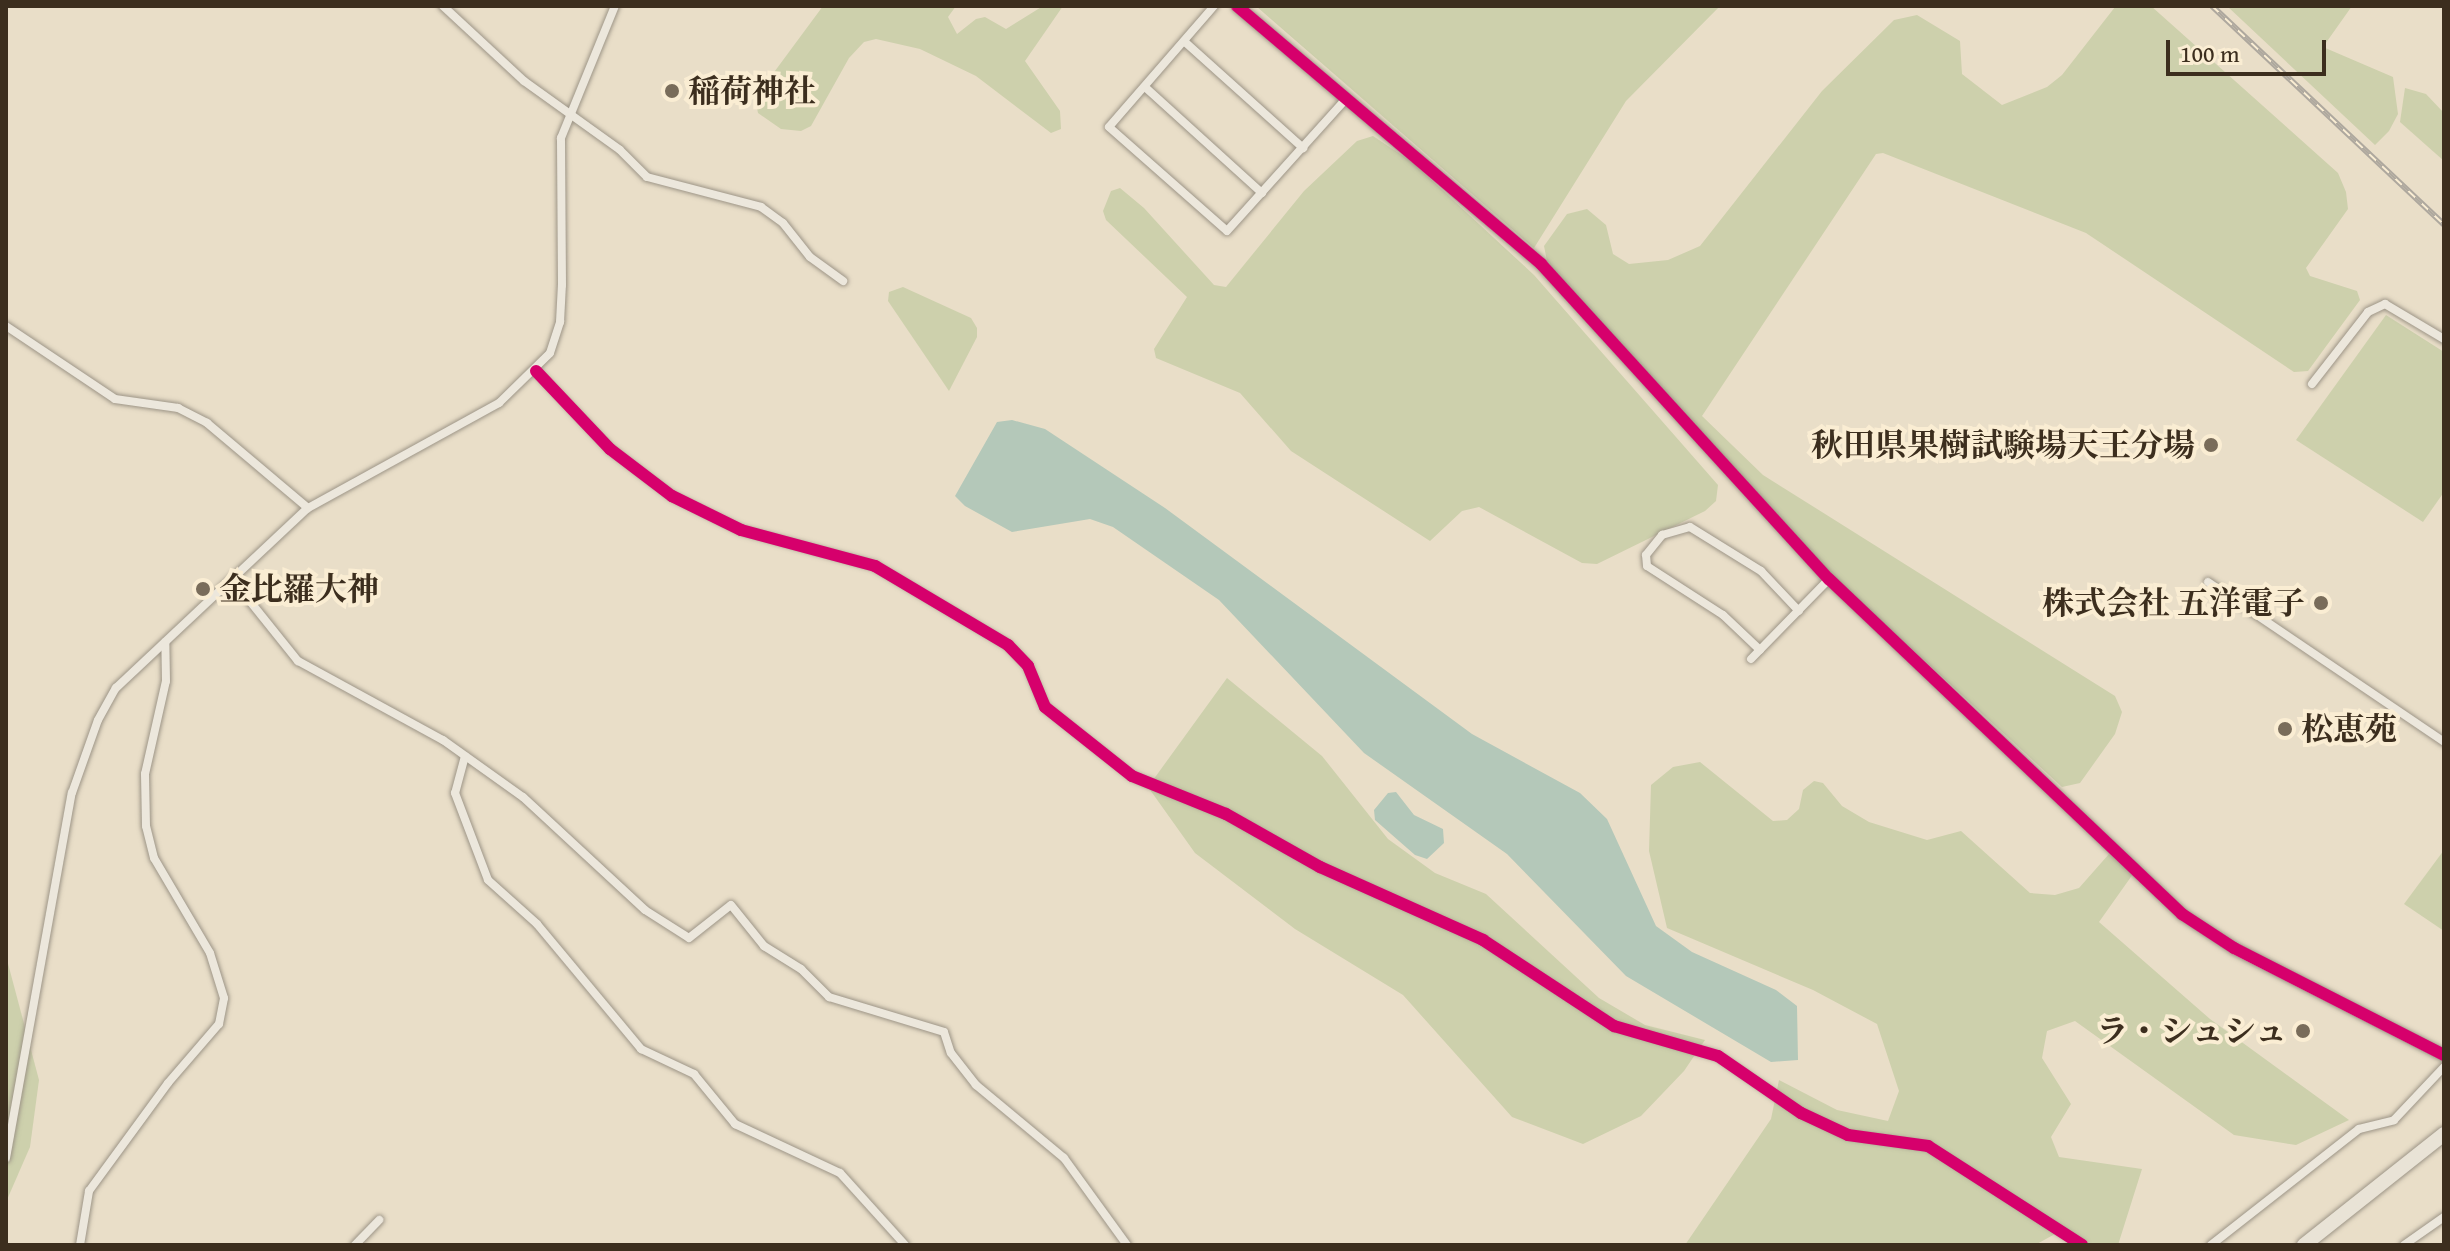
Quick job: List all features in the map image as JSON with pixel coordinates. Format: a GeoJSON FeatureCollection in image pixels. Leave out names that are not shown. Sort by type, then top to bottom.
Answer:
{"type":"FeatureCollection","features":[{"type":"Feature","properties":{"kind":"highway"},"geometry":{"type":"LineString","coordinates":[[2304,1245],[2444,1134]]}},
{"type":"Feature","properties":{"kind":"street"},"geometry":{"type":"LineString","coordinates":[[443,6],[524,81],[620,150],[647,177],[761,207],[783,223],[810,257],[843,281]]}},
{"type":"Feature","properties":{"kind":"street"},"geometry":{"type":"LineString","coordinates":[[6,1158],[63,835],[83,753],[116,688],[308,508],[499,403],[536,371],[550,353],[560,322],[557,166],[568,114],[615,6]]}},
{"type":"Feature","properties":{"kind":"street"},"geometry":{"type":"LineString","coordinates":[[1214,6],[1109,127],[1227,231],[1346,99]]}},
{"type":"Feature","properties":{"kind":"street"},"geometry":{"type":"LineString","coordinates":[[1237,6],[1541,264],[1829,579],[2182,914],[2234,948],[2444,1055]]}},
{"type":"Feature","properties":{"kind":"street"},"geometry":{"type":"LineString","coordinates":[[1185,42],[1303,148]]}},
{"type":"Feature","properties":{"kind":"street"},"geometry":{"type":"LineString","coordinates":[[1145,87],[1262,193]]}},
{"type":"Feature","properties":{"kind":"street"},"geometry":{"type":"LineString","coordinates":[[2312,384],[2368,312],[2385,304],[2444,339]]}},
{"type":"Feature","properties":{"kind":"street"},"geometry":{"type":"LineString","coordinates":[[6,326],[115,399],[178,408],[207,423],[308,508]]}},
{"type":"Feature","properties":{"kind":"street"},"geometry":{"type":"LineString","coordinates":[[536,371],[610,449],[672,496],[741,530],[875,566],[1008,645],[1028,666],[1045,707],[1132,776],[1226,814],[1320,867],[1483,940],[1614,1026],[1718,1056],[1801,1113],[1869,1140],[1928,1146],[2082,1245]]}},
{"type":"Feature","properties":{"kind":"street"},"geometry":{"type":"LineString","coordinates":[[1760,650],[1723,615],[1647,566],[1646,555],[1662,535],[1690,527],[1761,571],[1799,611]]}},
{"type":"Feature","properties":{"kind":"street"},"geometry":{"type":"LineString","coordinates":[[1751,659],[1829,579]]}},
{"type":"Feature","properties":{"kind":"street"},"geometry":{"type":"LineString","coordinates":[[233,580],[298,661],[465,756],[563,831],[645,910],[689,938],[731,905],[764,946],[801,969],[829,997],[944,1032],[951,1053],[976,1085],[1064,1158],[1127,1245]]}},
{"type":"Feature","properties":{"kind":"street"},"geometry":{"type":"LineString","coordinates":[[2208,582],[2444,742]]}},
{"type":"Feature","properties":{"kind":"street"},"geometry":{"type":"LineString","coordinates":[[80,1245],[89,1191],[168,1083],[219,1024],[224,998],[210,953],[154,858],[146,826],[145,774],[166,681],[165,642]]}},
{"type":"Feature","properties":{"kind":"street"},"geometry":{"type":"LineString","coordinates":[[465,756],[455,793],[488,880],[537,924],[641,1049],[694,1074],[735,1124],[840,1173],[905,1245]]}},
{"type":"Feature","properties":{"kind":"street"},"geometry":{"type":"LineString","coordinates":[[2211,1245],[2359,1129],[2394,1120],[2444,1067]]}},
{"type":"Feature","properties":{"kind":"street"},"geometry":{"type":"LineString","coordinates":[[2404,1245],[2444,1217]]}},
{"type":"Feature","properties":{"kind":"street"},"geometry":{"type":"LineString","coordinates":[[355,1245],[379,1220]]}},
{"type":"Feature","properties":{"kind":"green space"},"geometry":{"type":"Polygon","coordinates":[[[823,6],[956,6],[948,17],[957,34],[976,19],[985,17],[1006,29],[1043,6],[1063,6],[1025,61],[1060,111],[1061,129],[1051,133],[976,76],[920,49],[876,39],[864,42],[849,58],[811,126],[801,131],[781,129],[758,113],[755,98],[823,6]]]}},
{"type":"Feature","properties":{"kind":"green space"},"geometry":{"type":"Polygon","coordinates":[[[1256,6],[1720,6],[1626,101],[1534,248],[1256,6]]]}},
{"type":"Feature","properties":{"kind":"green space"},"geometry":{"type":"Polygon","coordinates":[[[2151,6],[2338,173],[2346,192],[2348,209],[2306,268],[2310,276],[2357,291],[2360,300],[2308,371],[2294,372],[2086,233],[1883,153],[1876,154],[1702,416],[1763,475],[2115,696],[2122,712],[2115,734],[2080,783],[2062,787],[1837,580],[1571,294],[1547,261],[1544,246],[1567,214],[1587,209],[1606,225],[1613,254],[1629,264],[1668,260],[1700,246],[1822,91],[1894,20],[1917,15],[1960,41],[1962,74],[2002,105],[2047,87],[2062,75],[2115,7],[2151,6]]]}},
{"type":"Feature","properties":{"kind":"green space"},"geometry":{"type":"Polygon","coordinates":[[[2227,6],[2352,6],[2323,47],[2393,77],[2398,114],[2389,131],[2375,145],[2227,6]]]}},
{"type":"Feature","properties":{"kind":"green space"},"geometry":{"type":"Polygon","coordinates":[[[2405,88],[2426,94],[2444,113],[2444,161],[2400,122],[2405,88]]]}},
{"type":"Feature","properties":{"kind":"green space"},"geometry":{"type":"Polygon","coordinates":[[[1373,136],[1412,162],[1534,275],[1718,485],[1716,501],[1705,511],[1597,564],[1582,563],[1479,507],[1462,511],[1430,541],[1291,451],[1240,393],[1156,358],[1154,349],[1187,297],[1106,220],[1103,211],[1111,191],[1120,188],[1144,208],[1214,285],[1226,287],[1304,191],[1357,141],[1373,136]]]}},
{"type":"Feature","properties":{"kind":"green space"},"geometry":{"type":"Polygon","coordinates":[[[903,287],[971,318],[977,328],[977,337],[949,391],[888,301],[889,292],[903,287]]]}},
{"type":"Feature","properties":{"kind":"green space"},"geometry":{"type":"Polygon","coordinates":[[[2386,315],[2444,352],[2444,492],[2423,522],[2296,440],[2386,315]]]}},
{"type":"Feature","properties":{"kind":"green space"},"geometry":{"type":"Polygon","coordinates":[[[1227,678],[1322,756],[1388,839],[1435,873],[1486,894],[1599,998],[1645,1025],[1705,1040],[1684,1071],[1641,1116],[1583,1144],[1512,1117],[1403,995],[1295,929],[1195,853],[1148,787],[1227,678]]]}},
{"type":"Feature","properties":{"kind":"green space"},"geometry":{"type":"Polygon","coordinates":[[[1700,762],[1773,821],[1787,820],[1799,809],[1803,790],[1814,781],[1823,783],[1842,806],[1869,822],[1927,840],[1961,831],[2030,893],[2055,895],[2079,888],[2109,854],[2133,874],[2099,922],[2210,1019],[2349,1120],[2296,1145],[2234,1135],[2075,1021],[2047,1031],[2042,1058],[2071,1104],[2051,1137],[2059,1157],[2142,1169],[2118,1245],[2071,1245],[2055,1234],[2035,1245],[1685,1245],[1771,1119],[1779,1080],[1837,1110],[1888,1121],[1899,1091],[1877,1024],[1813,990],[1667,928],[1649,851],[1651,785],[1673,767],[1700,762]]]}},
{"type":"Feature","properties":{"kind":"green space"},"geometry":{"type":"Polygon","coordinates":[[[2444,850],[2444,931],[2404,904],[2444,850]]]}},
{"type":"Feature","properties":{"kind":"green space"},"geometry":{"type":"Polygon","coordinates":[[[6,956],[39,1080],[30,1147],[6,1202],[6,956]]]}},
{"type":"Feature","properties":{"kind":"shaded area"},"geometry":{"type":"Polygon","coordinates":[[[1012,420],[1045,429],[1165,508],[1472,734],[1580,793],[1607,819],[1656,926],[1692,952],[1776,990],[1797,1006],[1798,1060],[1771,1062],[1626,976],[1507,854],[1364,753],[1219,600],[1113,527],[1090,519],[1012,532],[965,506],[955,496],[997,422],[1012,420]]]}},
{"type":"Feature","properties":{"kind":"shaded area"},"geometry":{"type":"Polygon","coordinates":[[[1396,792],[1414,815],[1443,829],[1444,843],[1427,859],[1415,855],[1375,820],[1374,810],[1388,793],[1396,792]]]}},
{"type":"Feature","properties":{"kind":"railway"},"geometry":{"type":"LineString","coordinates":[[2212,6],[2444,225]]}},
{"type":"Feature","properties":{"kind":"cycle path"},"geometry":{"type":"LineString","coordinates":[[1237,6],[1541,264],[1829,579],[2182,914],[2234,948],[2444,1055]]}},
{"type":"Feature","properties":{"kind":"cycle path"},"geometry":{"type":"LineString","coordinates":[[536,371],[610,449],[672,496],[741,530],[875,566],[1008,645],[1028,666],[1045,707],[1132,776],[1226,814],[1320,867],[1483,940],[1614,1026],[1718,1056],[1801,1113],[1848,1135],[1928,1146],[2082,1245]]}},
{"type":"Feature","properties":{"kind":"place","name":"稲荷神社"},"geometry":{"type":"Point","coordinates":[672,91]}},
{"type":"Feature","properties":{"kind":"place","name":"秋田県果樹試験場天王分場"},"geometry":{"type":"Point","coordinates":[2211,445]}},
{"type":"Feature","properties":{"kind":"place","name":"金比羅大神"},"geometry":{"type":"Point","coordinates":[203,589]}},
{"type":"Feature","properties":{"kind":"place","name":"株式会社 五洋電子"},"geometry":{"type":"Point","coordinates":[2321,603]}},
{"type":"Feature","properties":{"kind":"place","name":"松恵苑"},"geometry":{"type":"Point","coordinates":[2285,729]}},
{"type":"Feature","properties":{"kind":"place","name":"ラ・シュシュ"},"geometry":{"type":"Point","coordinates":[2303,1031]}}]}
